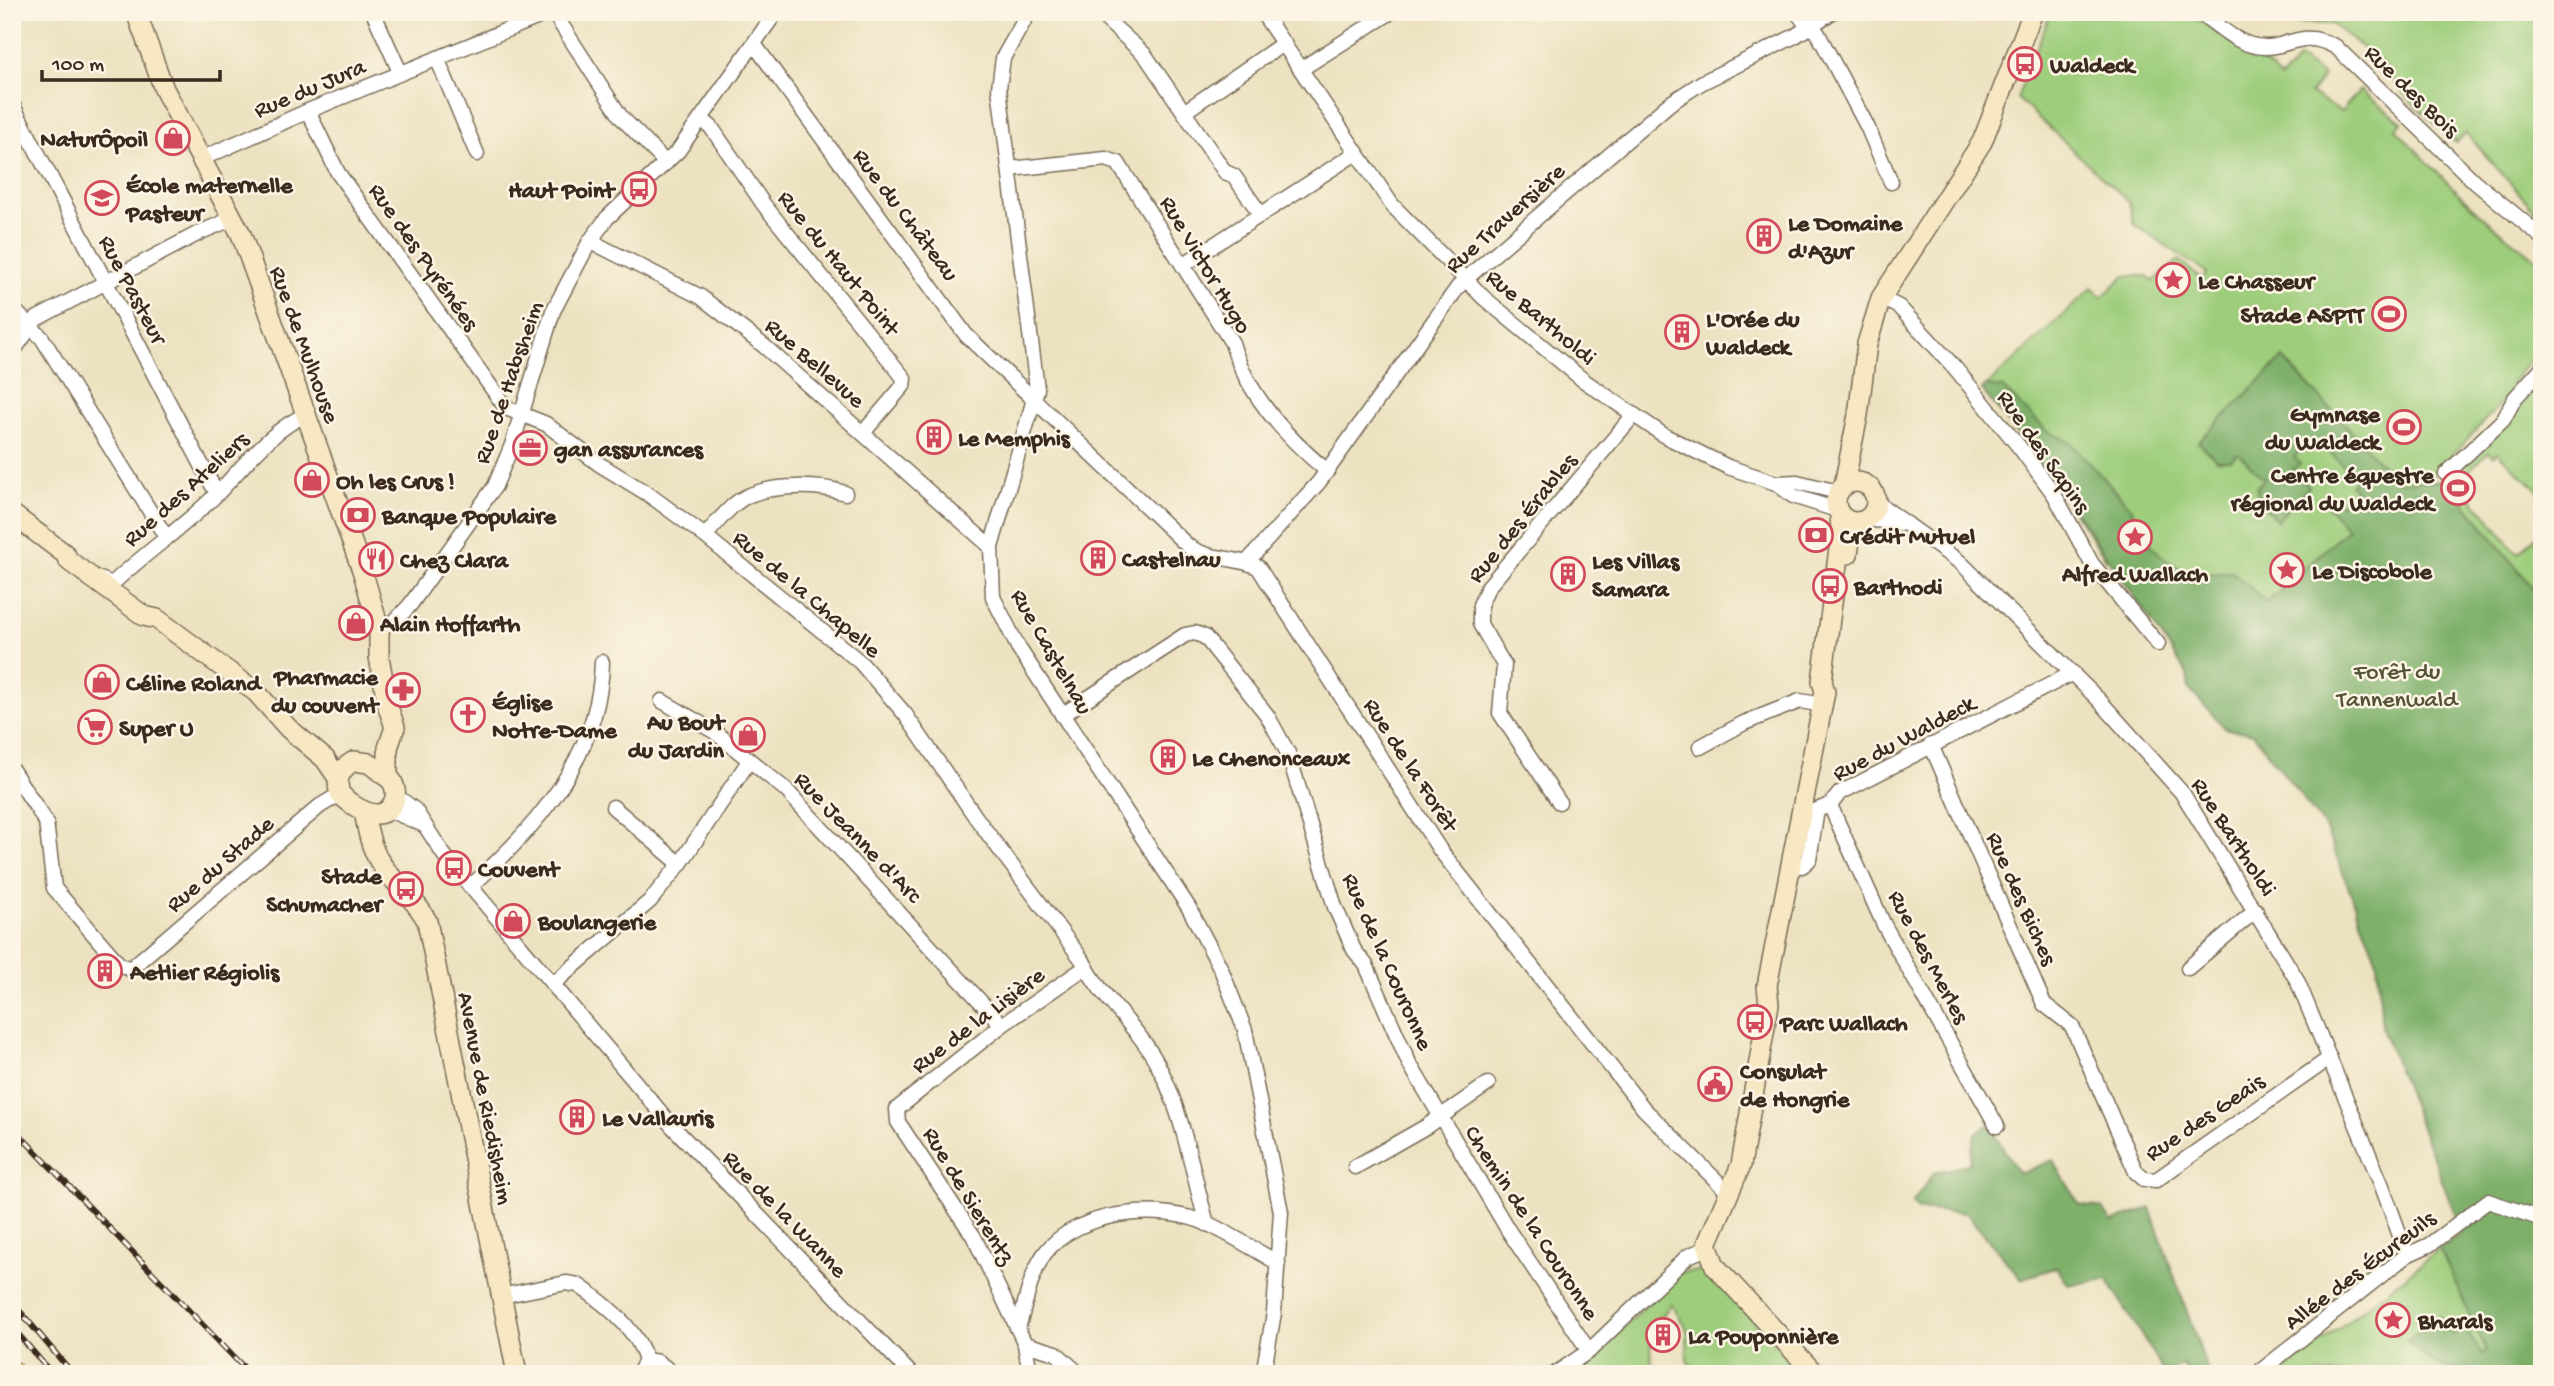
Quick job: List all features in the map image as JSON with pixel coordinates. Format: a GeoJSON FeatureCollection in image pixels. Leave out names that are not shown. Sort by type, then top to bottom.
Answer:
{"type":"FeatureCollection","features":[{"type":"Feature","properties":{"kind":"main road","name":"Rue de Mulhouse"},"geometry":{"type":"LineString","coordinates":[[136,12],[164,89],[234,218],[306,415],[379,628],[379,657],[388,706],[395,727],[387,748],[388,776]]}},
{"type":"Feature","properties":{"kind":"main road"},"geometry":{"type":"LineString","coordinates":[[1824,698],[1822,681],[1844,497],[1867,344],[1881,298],[1982,142],[2033,12]]}},
{"type":"Feature","properties":{"kind":"main road"},"geometry":{"type":"LineString","coordinates":[[1815,1374],[1715,1266],[1707,1248],[1709,1234],[1741,1165],[1769,1004],[1767,986],[1784,888],[1793,865],[1824,698],[1832,682],[1849,546],[1867,514],[1872,490],[1844,497]]}},
{"type":"Feature","properties":{"kind":"main road"},"geometry":{"type":"LineString","coordinates":[[1844,497],[1848,521],[1867,514]]}},
{"type":"Feature","properties":{"kind":"main road"},"geometry":{"type":"LineString","coordinates":[[12,514],[65,554],[69,562],[144,616],[157,619]]}},
{"type":"Feature","properties":{"kind":"main road"},"geometry":{"type":"LineString","coordinates":[[65,554],[73,554],[116,581],[150,608],[157,619],[242,681],[288,728],[307,741],[388,776]]}},
{"type":"Feature","properties":{"kind":"main road","name":"Rue de Mulhouse"},"geometry":{"type":"LineString","coordinates":[[339,786],[344,767],[358,762],[380,742],[388,706]]}},
{"type":"Feature","properties":{"kind":"main road"},"geometry":{"type":"LineString","coordinates":[[307,741],[339,786],[383,808]]}},
{"type":"Feature","properties":{"kind":"main road","name":"Avenue de Riedisheim"},"geometry":{"type":"LineString","coordinates":[[388,776],[396,788],[383,808],[374,849],[383,866],[415,900],[427,921],[517,1374]]}},
{"type":"Feature","properties":{"kind":"street"},"geometry":{"type":"LineString","coordinates":[[373,12],[400,72]]}},
{"type":"Feature","properties":{"kind":"street","name":"Rue du Jura"},"geometry":{"type":"LineString","coordinates":[[201,159],[400,72],[552,12]]}},
{"type":"Feature","properties":{"kind":"street"},"geometry":{"type":"LineString","coordinates":[[552,12],[621,117],[666,163]]}},
{"type":"Feature","properties":{"kind":"street","name":"Rue de Habsheim"},"geometry":{"type":"LineString","coordinates":[[379,628],[395,621],[410,605],[475,516],[503,471],[553,311],[590,241],[607,218],[666,163],[701,119],[776,12]]}},
{"type":"Feature","properties":{"kind":"street","name":"Rue Castelnau"},"geometry":{"type":"LineString","coordinates":[[1029,12],[1009,44],[1000,69],[999,88],[1030,350],[1037,379],[1035,398],[991,547],[993,597],[1018,647],[1189,908],[1221,969],[1245,1030],[1279,1195],[1278,1263],[1272,1328],[1263,1374]]}},
{"type":"Feature","properties":{"kind":"street"},"geometry":{"type":"LineString","coordinates":[[1098,12],[1145,55],[1226,173],[1234,176],[1261,215]]}},
{"type":"Feature","properties":{"kind":"street","name":"Rue Bartholdi"},"geometry":{"type":"LineString","coordinates":[[1262,12],[1392,205],[1464,281],[1583,380],[1633,416],[1699,454],[1776,483],[1797,482],[1844,497]]}},
{"type":"Feature","properties":{"kind":"street"},"geometry":{"type":"LineString","coordinates":[[1301,69],[1391,12]]}},
{"type":"Feature","properties":{"kind":"street"},"geometry":{"type":"LineString","coordinates":[[1797,12],[1808,27],[1817,32],[1867,127],[1891,182]]}},
{"type":"Feature","properties":{"kind":"street","name":"Rue Traversière"},"geometry":{"type":"LineString","coordinates":[[1247,562],[1327,471],[1464,281],[1670,104],[1700,83],[1832,12]]}},
{"type":"Feature","properties":{"kind":"street","name":"Rue des Bois"},"geometry":{"type":"LineString","coordinates":[[2199,12],[2247,44],[2259,47],[2306,37],[2319,38],[2336,47],[2475,182],[2542,237]]}},
{"type":"Feature","properties":{"kind":"street"},"geometry":{"type":"LineString","coordinates":[[1184,112],[1284,43]]}},
{"type":"Feature","properties":{"kind":"street","name":"Rue du Château"},"geometry":{"type":"LineString","coordinates":[[754,44],[966,335],[1017,386],[1035,398]]}},
{"type":"Feature","properties":{"kind":"street"},"geometry":{"type":"LineString","coordinates":[[437,58],[477,154]]}},
{"type":"Feature","properties":{"kind":"street","name":"Rue Pasteur"},"geometry":{"type":"LineString","coordinates":[[12,104],[217,494]]}},
{"type":"Feature","properties":{"kind":"street","name":"Rue des Pyrénées"},"geometry":{"type":"LineString","coordinates":[[308,111],[338,173],[497,398],[520,415]]}},
{"type":"Feature","properties":{"kind":"street","name":"Rue du Haut Point"},"geometry":{"type":"LineString","coordinates":[[701,119],[711,127],[764,205],[904,378],[903,386],[863,433]]}},
{"type":"Feature","properties":{"kind":"street"},"geometry":{"type":"LineString","coordinates":[[1183,265],[1356,153]]}},
{"type":"Feature","properties":{"kind":"street","name":"Rue Victor Hugo"},"geometry":{"type":"LineString","coordinates":[[1010,169],[1106,159],[1118,163],[1232,343],[1240,371],[1284,429],[1327,471]]}},
{"type":"Feature","properties":{"kind":"street"},"geometry":{"type":"LineString","coordinates":[[12,353],[36,319],[105,281],[234,218]]}},
{"type":"Feature","properties":{"kind":"street","name":"Rue Bellevue"},"geometry":{"type":"LineString","coordinates":[[590,241],[701,297],[863,433],[991,547]]}},
{"type":"Feature","properties":{"kind":"street","name":"Rue des Sapins"},"geometry":{"type":"LineString","coordinates":[[1881,298],[1899,307],[1955,368],[2020,448],[2054,495],[2092,564],[2158,644]]}},
{"type":"Feature","properties":{"kind":"street"},"geometry":{"type":"LineString","coordinates":[[12,308],[32,326],[166,537]]}},
{"type":"Feature","properties":{"kind":"street"},"geometry":{"type":"LineString","coordinates":[[2446,474],[2503,420],[2515,398],[2542,368]]}},
{"type":"Feature","properties":{"kind":"street"},"geometry":{"type":"LineString","coordinates":[[1035,398],[1189,547],[1209,558],[1247,562]]}},
{"type":"Feature","properties":{"kind":"street","name":"Rue des Ateliers"},"geometry":{"type":"LineString","coordinates":[[94,579],[112,584],[116,581],[217,494],[243,465],[289,425],[306,415]]}},
{"type":"Feature","properties":{"kind":"street","name":"Rue de la Chapelle"},"geometry":{"type":"LineString","coordinates":[[520,415],[546,424],[705,536],[860,662],[892,698],[1086,967],[1096,987],[1157,1063],[1171,1095],[1206,1223]]}},
{"type":"Feature","properties":{"kind":"street","name":"Rue des Érables"},"geometry":{"type":"LineString","coordinates":[[1559,802],[1500,713],[1504,665],[1484,633],[1480,605],[1488,587],[1633,416]]}},
{"type":"Feature","properties":{"kind":"street"},"geometry":{"type":"LineString","coordinates":[[705,536],[736,503],[746,498],[789,487],[822,487],[845,493]]}},
{"type":"Feature","properties":{"kind":"street","name":"Rue Bartholdi"},"geometry":{"type":"LineString","coordinates":[[1867,514],[1907,524],[1961,563],[2073,673],[2153,757],[2183,794],[2297,980],[2370,1156],[2407,1255]]}},
{"type":"Feature","properties":{"kind":"street","name":"Rue de la Forêt"},"geometry":{"type":"LineString","coordinates":[[1247,562],[1258,567],[1265,576],[1419,821],[1447,860],[1644,1109],[1728,1192]]}},
{"type":"Feature","properties":{"kind":"street","name":"Rue de la Couronne"},"geometry":{"type":"LineString","coordinates":[[1062,715],[1185,635],[1205,637],[1279,733],[1288,753],[1335,907],[1354,950],[1366,965],[1409,1063],[1440,1118]]}},
{"type":"Feature","properties":{"kind":"street"},"geometry":{"type":"LineString","coordinates":[[470,887],[544,813],[579,756],[602,692],[602,662]]}},
{"type":"Feature","properties":{"kind":"street","name":"Rue du Waldeck"},"geometry":{"type":"LineString","coordinates":[[1793,865],[1802,866],[1808,860],[1817,810],[1830,805],[1840,793],[2073,673]]}},
{"type":"Feature","properties":{"kind":"street"},"geometry":{"type":"LineString","coordinates":[[1700,747],[1744,723],[1800,701],[1824,698]]}},
{"type":"Feature","properties":{"kind":"street","name":"Rue Jeanne d'Arc"},"geometry":{"type":"LineString","coordinates":[[662,701],[715,732],[786,790],[1002,1025]]}},
{"type":"Feature","properties":{"kind":"street","name":"Rue des Biches"},"geometry":{"type":"LineString","coordinates":[[1931,745],[2045,1004],[2072,1026],[2087,1059]]}},
{"type":"Feature","properties":{"kind":"street"},"geometry":{"type":"LineString","coordinates":[[554,983],[650,901],[680,864],[749,761]]}},
{"type":"Feature","properties":{"kind":"street","name":"Rue du Stade"},"geometry":{"type":"LineString","coordinates":[[12,770],[29,792],[46,822],[54,888],[119,964],[130,969],[310,815],[339,786]]}},
{"type":"Feature","properties":{"kind":"street","name":"Rue des Merles"},"geometry":{"type":"LineString","coordinates":[[1830,805],[1884,925],[1997,1126]]}},
{"type":"Feature","properties":{"kind":"street"},"geometry":{"type":"LineString","coordinates":[[613,807],[680,864]]}},
{"type":"Feature","properties":{"kind":"street","name":"Rue de la Wanne"},"geometry":{"type":"LineString","coordinates":[[383,808],[424,825],[470,887],[554,983],[673,1128],[911,1374]]}},
{"type":"Feature","properties":{"kind":"street"},"geometry":{"type":"LineString","coordinates":[[2188,968],[2256,910]]}},
{"type":"Feature","properties":{"kind":"street","name":"Rue de la Lisière"},"geometry":{"type":"LineString","coordinates":[[897,1109],[1002,1025],[1086,967]]}},
{"type":"Feature","properties":{"kind":"street","name":"Rue des Geais"},"geometry":{"type":"LineString","coordinates":[[2087,1059],[2136,1172],[2144,1180],[2156,1180],[2330,1058]]}},
{"type":"Feature","properties":{"kind":"street"},"geometry":{"type":"LineString","coordinates":[[1355,1167],[1440,1118],[1488,1084]]}},
{"type":"Feature","properties":{"kind":"street","name":"Rue de Sierentz"},"geometry":{"type":"LineString","coordinates":[[897,1109],[898,1122],[974,1237],[1025,1344],[1030,1374]]}},
{"type":"Feature","properties":{"kind":"street","name":"Chemin de la Couronne"},"geometry":{"type":"LineString","coordinates":[[1440,1118],[1508,1230],[1589,1350]]}},
{"type":"Feature","properties":{"kind":"street","name":"Allée des Écureuils"},"geometry":{"type":"LineString","coordinates":[[2257,1374],[2407,1255],[2428,1245],[2488,1201],[2542,1219]]}},
{"type":"Feature","properties":{"kind":"street"},"geometry":{"type":"LineString","coordinates":[[1018,1328],[1040,1262],[1069,1230],[1101,1217],[1128,1214],[1173,1217],[1206,1223],[1278,1263]]}},
{"type":"Feature","properties":{"kind":"street"},"geometry":{"type":"LineString","coordinates":[[1555,1374],[1589,1350],[1688,1256],[1707,1248]]}},
{"type":"Feature","properties":{"kind":"street"},"geometry":{"type":"LineString","coordinates":[[502,1296],[566,1283],[578,1285],[633,1334],[642,1347],[646,1360],[639,1374]]}},
{"type":"Feature","properties":{"kind":"street"},"geometry":{"type":"LineString","coordinates":[[1025,1344],[1056,1353],[1079,1374]]}},
{"type":"Feature","properties":{"kind":"street"},"geometry":{"type":"LineString","coordinates":[[646,1360],[658,1362],[674,1374]]}},
{"type":"Feature","properties":{"kind":"green space"},"geometry":{"type":"Polygon","coordinates":[[[2051,12],[2187,12],[2272,69],[2280,79],[2299,58],[2324,76],[2310,93],[2341,112],[2360,90],[2402,122],[2396,129],[2465,200],[2502,233],[2542,262],[2542,347],[2511,383],[2515,388],[2428,481],[2398,483],[2267,603],[2106,559],[2030,448],[1982,390],[2092,288],[2102,297],[2124,276],[2147,276],[2154,281],[2179,260],[2202,280],[2207,273],[2134,224],[2129,202],[2017,98],[2051,12]]]}},
{"type":"Feature","properties":{"kind":"green space"},"geometry":{"type":"Polygon","coordinates":[[[2277,12],[2542,12],[2542,219],[2466,133],[2456,143],[2404,95],[2379,61],[2332,24],[2293,23],[2277,12]]]}},
{"type":"Feature","properties":{"kind":"green space","name":"Forêt du Tannenwald"},"geometry":{"type":"Polygon","coordinates":[[[2283,358],[2398,482],[2446,480],[2542,599],[2542,1374],[2469,1373],[2452,1369],[2436,1363],[2408,1341],[2439,1316],[2452,1335],[2464,1327],[2482,1354],[2486,1350],[2440,1249],[2462,1232],[2382,1028],[2377,961],[2326,829],[2253,733],[2226,729],[2189,689],[2187,674],[2113,565],[1982,390],[1986,386],[2003,388],[2046,430],[2071,443],[2132,509],[2135,520],[2148,541],[2177,567],[2200,574],[2233,572],[2267,603],[2348,529],[2328,507],[2335,500],[2342,505],[2356,491],[2350,485],[2356,479],[2321,443],[2315,449],[2309,443],[2294,457],[2300,463],[2293,470],[2309,487],[2277,520],[2258,501],[2257,487],[2264,479],[2238,453],[2230,460],[2217,460],[2198,442],[2283,358]]]}},
{"type":"Feature","properties":{"kind":"green space","name":"Centre équestre régional du Waldeck"},"geometry":{"type":"Polygon","coordinates":[[[2542,379],[2542,494],[2497,452],[2493,456],[2488,452],[2458,481],[2518,554],[2542,530],[2542,599],[2446,480],[2542,379]]]}},
{"type":"Feature","properties":{"kind":"green space"},"geometry":{"type":"Polygon","coordinates":[[[1989,1125],[2019,1174],[2053,1160],[2079,1204],[2102,1208],[2112,1222],[2150,1208],[2209,1374],[2189,1374],[2183,1365],[2164,1372],[2107,1279],[2068,1285],[2057,1267],[2021,1279],[1966,1213],[1918,1209],[1912,1203],[1934,1173],[1969,1164],[1975,1134],[1989,1125]]]}},
{"type":"Feature","properties":{"kind":"green space"},"geometry":{"type":"Polygon","coordinates":[[[2472,1224],[2542,1374],[2279,1374],[2307,1353],[2472,1224]]]}},
{"type":"Feature","properties":{"kind":"green space"},"geometry":{"type":"Polygon","coordinates":[[[1707,1271],[1804,1374],[1698,1374],[1687,1361],[1687,1329],[1671,1304],[1655,1331],[1651,1346],[1652,1362],[1640,1374],[1577,1374],[1572,1367],[1599,1351],[1681,1272],[1707,1271]]]}},
{"type":"Feature","properties":{"kind":"railway"},"geometry":{"type":"LineString","coordinates":[[12,1127],[250,1374]]}},
{"type":"Feature","properties":{"kind":"railway"},"geometry":{"type":"LineString","coordinates":[[12,1302],[73,1374]]}},
{"type":"Feature","properties":{"kind":"railway"},"geometry":{"type":"LineString","coordinates":[[12,1327],[52,1374]]}},
{"type":"Feature","properties":{"kind":"place","name":"Waldeck"},"geometry":{"type":"Point","coordinates":[2025,64]}},
{"type":"Feature","properties":{"kind":"place","name":"NaturÔpoil"},"geometry":{"type":"Point","coordinates":[173,138]}},
{"type":"Feature","properties":{"kind":"place","name":"Haut Point"},"geometry":{"type":"Point","coordinates":[639,189]}},
{"type":"Feature","properties":{"kind":"place","name":"École maternelle Pasteur"},"geometry":{"type":"Point","coordinates":[102,198]}},
{"type":"Feature","properties":{"kind":"place","name":"Le Domaine d'Azur"},"geometry":{"type":"Point","coordinates":[1764,236]}},
{"type":"Feature","properties":{"kind":"place","name":"Le Chasseur"},"geometry":{"type":"Point","coordinates":[2173,280]}},
{"type":"Feature","properties":{"kind":"place","name":"Stade ASPTT"},"geometry":{"type":"Point","coordinates":[2389,314]}},
{"type":"Feature","properties":{"kind":"place","name":"L'Orée du Waldeck"},"geometry":{"type":"Point","coordinates":[1682,332]}},
{"type":"Feature","properties":{"kind":"place","name":"Gymnase du Waldeck"},"geometry":{"type":"Point","coordinates":[2404,427]}},
{"type":"Feature","properties":{"kind":"place","name":"Le Memphis"},"geometry":{"type":"Point","coordinates":[934,437]}},
{"type":"Feature","properties":{"kind":"place","name":"gan assurances"},"geometry":{"type":"Point","coordinates":[530,448]}},
{"type":"Feature","properties":{"kind":"place","name":"Oh les Crus !"},"geometry":{"type":"Point","coordinates":[312,480]}},
{"type":"Feature","properties":{"kind":"place","name":"Centre équestre régional du Waldeck"},"geometry":{"type":"Point","coordinates":[2458,488]}},
{"type":"Feature","properties":{"kind":"place","name":"Banque Populaire"},"geometry":{"type":"Point","coordinates":[358,515]}},
{"type":"Feature","properties":{"kind":"place","name":"Crédit Mutuel"},"geometry":{"type":"Point","coordinates":[1816,535]}},
{"type":"Feature","properties":{"kind":"place","name":"Alfred Wallach"},"geometry":{"type":"Point","coordinates":[2135,537]}},
{"type":"Feature","properties":{"kind":"place","name":"Castelnau"},"geometry":{"type":"Point","coordinates":[1098,558]}},
{"type":"Feature","properties":{"kind":"place","name":"Chez Clara"},"geometry":{"type":"Point","coordinates":[376,559]}},
{"type":"Feature","properties":{"kind":"place","name":"Le Discobole"},"geometry":{"type":"Point","coordinates":[2287,570]}},
{"type":"Feature","properties":{"kind":"place","name":"Les Villas Samara"},"geometry":{"type":"Point","coordinates":[1568,574]}},
{"type":"Feature","properties":{"kind":"place","name":"Barthodi"},"geometry":{"type":"Point","coordinates":[1830,586]}},
{"type":"Feature","properties":{"kind":"place","name":"Alain Hoffarth"},"geometry":{"type":"Point","coordinates":[356,623]}},
{"type":"Feature","properties":{"kind":"place","name":"Céline Roland"},"geometry":{"type":"Point","coordinates":[102,682]}},
{"type":"Feature","properties":{"kind":"place","name":"Pharmacie du couvent"},"geometry":{"type":"Point","coordinates":[403,690]}},
{"type":"Feature","properties":{"kind":"place","name":"Église Notre-Dame"},"geometry":{"type":"Point","coordinates":[468,715]}},
{"type":"Feature","properties":{"kind":"place","name":"Super U"},"geometry":{"type":"Point","coordinates":[95,727]}},
{"type":"Feature","properties":{"kind":"place","name":"Au Bout du Jardin"},"geometry":{"type":"Point","coordinates":[748,735]}},
{"type":"Feature","properties":{"kind":"place","name":"Le Chenonceaux"},"geometry":{"type":"Point","coordinates":[1168,757]}},
{"type":"Feature","properties":{"kind":"place","name":"Couvent"},"geometry":{"type":"Point","coordinates":[454,868]}},
{"type":"Feature","properties":{"kind":"place","name":"Stade Schumacher"},"geometry":{"type":"Point","coordinates":[406,889]}},
{"type":"Feature","properties":{"kind":"place","name":"Boulangerie"},"geometry":{"type":"Point","coordinates":[513,921]}},
{"type":"Feature","properties":{"kind":"place","name":"Aetlier Régiolis"},"geometry":{"type":"Point","coordinates":[105,971]}},
{"type":"Feature","properties":{"kind":"place","name":"Parc Wallach"},"geometry":{"type":"Point","coordinates":[1755,1022]}},
{"type":"Feature","properties":{"kind":"place","name":"Consulat de Hongrie"},"geometry":{"type":"Point","coordinates":[1715,1084]}},
{"type":"Feature","properties":{"kind":"place","name":"Le Vallauris"},"geometry":{"type":"Point","coordinates":[577,1117]}},
{"type":"Feature","properties":{"kind":"place","name":"Bharals"},"geometry":{"type":"Point","coordinates":[2393,1320]}},
{"type":"Feature","properties":{"kind":"place","name":"La Pouponnière"},"geometry":{"type":"Point","coordinates":[1663,1335]}}]}
